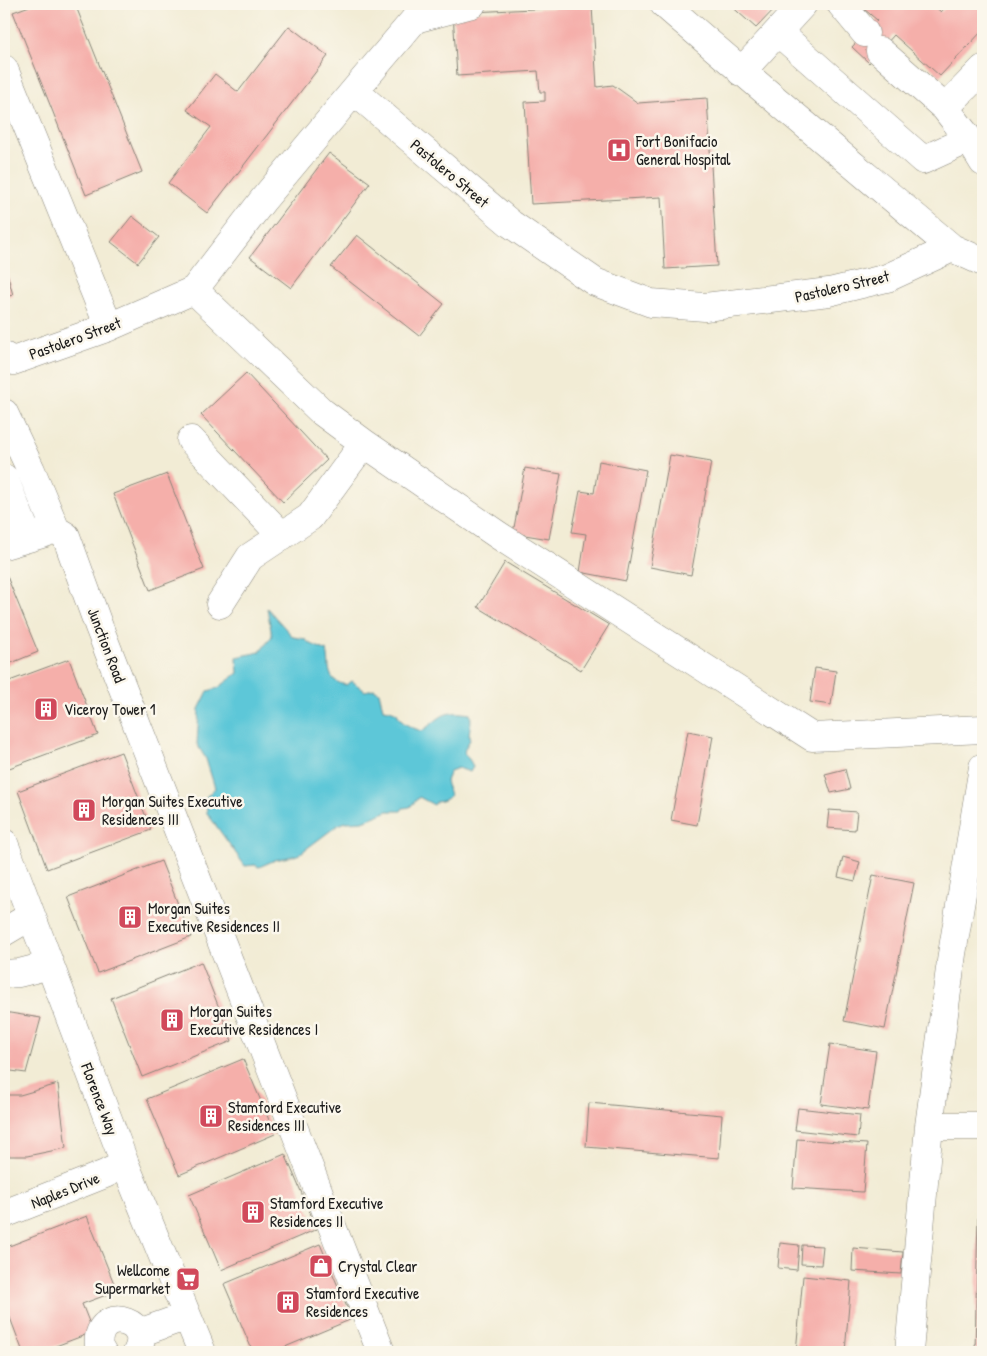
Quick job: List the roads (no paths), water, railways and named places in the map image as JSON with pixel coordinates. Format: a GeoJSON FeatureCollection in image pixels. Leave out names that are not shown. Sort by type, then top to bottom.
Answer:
{"type":"FeatureCollection","features":[{"type":"Feature","properties":{"kind":"street"},"geometry":{"type":"LineString","coordinates":[[354,91],[424,11],[472,4]]}},
{"type":"Feature","properties":{"kind":"street"},"geometry":{"type":"LineString","coordinates":[[664,4],[741,72],[952,248],[983,262]]}},
{"type":"Feature","properties":{"kind":"street"},"geometry":{"type":"LineString","coordinates":[[741,72],[803,4]]}},
{"type":"Feature","properties":{"kind":"street"},"geometry":{"type":"LineString","coordinates":[[841,4],[873,42],[945,108],[969,139],[983,162]]}},
{"type":"Feature","properties":{"kind":"street"},"geometry":{"type":"LineString","coordinates":[[778,32],[923,160],[969,139]]}},
{"type":"Feature","properties":{"kind":"street"},"geometry":{"type":"LineString","coordinates":[[4,69],[108,327]]}},
{"type":"Feature","properties":{"kind":"street"},"geometry":{"type":"LineString","coordinates":[[945,108],[983,69]]}},
{"type":"Feature","properties":{"kind":"street","name":"Pastolero Street"},"geometry":{"type":"LineString","coordinates":[[4,356],[13,361],[108,327],[194,290],[263,200],[354,91],[511,224],[595,282],[651,302],[705,307],[829,292],[887,278],[952,248]]}},
{"type":"Feature","properties":{"kind":"street"},"geometry":{"type":"LineString","coordinates":[[194,290],[322,412],[364,444],[498,535],[812,737],[910,734],[983,729]]}},
{"type":"Feature","properties":{"kind":"street","name":"Junction Road"},"geometry":{"type":"LineString","coordinates":[[4,413],[31,470],[56,530],[66,536],[284,1129],[381,1352]]}},
{"type":"Feature","properties":{"kind":"street"},"geometry":{"type":"LineString","coordinates":[[190,440],[282,536]]}},
{"type":"Feature","properties":{"kind":"street"},"geometry":{"type":"LineString","coordinates":[[220,604],[250,557],[310,517],[364,444]]}},
{"type":"Feature","properties":{"kind":"street"},"geometry":{"type":"LineString","coordinates":[[4,478],[16,541],[56,530]]}},
{"type":"Feature","properties":{"kind":"street"},"geometry":{"type":"LineString","coordinates":[[909,1352],[929,1126],[952,954],[983,768]]}},
{"type":"Feature","properties":{"kind":"street","name":"Florence Way"},"geometry":{"type":"LineString","coordinates":[[4,843],[125,1164],[202,1352]]}},
{"type":"Feature","properties":{"kind":"street"},"geometry":{"type":"LineString","coordinates":[[4,932],[31,916]]}},
{"type":"Feature","properties":{"kind":"street"},"geometry":{"type":"LineString","coordinates":[[4,974],[19,973],[50,966]]}},
{"type":"Feature","properties":{"kind":"street"},"geometry":{"type":"LineString","coordinates":[[929,1126],[983,1126]]}},
{"type":"Feature","properties":{"kind":"street","name":"Naples Drive"},"geometry":{"type":"LineString","coordinates":[[4,1214],[105,1174],[125,1164]]}},
{"type":"Feature","properties":{"kind":"street"},"geometry":{"type":"LineString","coordinates":[[97,1351],[100,1333],[104,1326],[111,1322],[119,1320],[127,1322],[134,1327],[138,1343],[187,1316]]}},
{"type":"Feature","properties":{"kind":"water"},"geometry":{"type":"Polygon","coordinates":[[[267,608],[293,637],[305,639],[309,643],[327,651],[330,672],[335,680],[347,685],[352,681],[365,691],[374,689],[379,692],[383,709],[397,713],[407,725],[422,731],[443,715],[454,713],[470,714],[470,740],[464,752],[473,767],[470,772],[458,768],[450,771],[446,781],[450,796],[436,802],[434,805],[419,797],[410,807],[403,808],[401,811],[388,811],[363,821],[346,822],[338,825],[298,855],[275,860],[259,867],[255,865],[245,866],[207,813],[206,797],[215,788],[206,759],[197,744],[199,709],[208,691],[218,688],[238,673],[237,657],[260,652],[272,636],[267,608]]]}},
{"type":"Feature","properties":{"kind":"place","name":"Fort Bonifacio General Hospital"},"geometry":{"type":"Point","coordinates":[619,150]}},
{"type":"Feature","properties":{"kind":"place","name":"Viceroy Tower 1"},"geometry":{"type":"Point","coordinates":[46,709]}},
{"type":"Feature","properties":{"kind":"place","name":"Morgan Suites Executive Residences III"},"geometry":{"type":"Point","coordinates":[84,810]}},
{"type":"Feature","properties":{"kind":"place","name":"Morgan Suites Executive Residences II"},"geometry":{"type":"Point","coordinates":[130,917]}},
{"type":"Feature","properties":{"kind":"place","name":"Morgan Suites Executive Residences I"},"geometry":{"type":"Point","coordinates":[172,1020]}},
{"type":"Feature","properties":{"kind":"place","name":"Stamford Executive Residences III"},"geometry":{"type":"Point","coordinates":[211,1116]}},
{"type":"Feature","properties":{"kind":"place","name":"Stamford Executive Residences II"},"geometry":{"type":"Point","coordinates":[253,1212]}},
{"type":"Feature","properties":{"kind":"place","name":"Crystal Clear"},"geometry":{"type":"Point","coordinates":[321,1266]}},
{"type":"Feature","properties":{"kind":"place","name":"Wellcome Supermarket"},"geometry":{"type":"Point","coordinates":[188,1279]}},
{"type":"Feature","properties":{"kind":"place","name":"Stamford Executive Residences"},"geometry":{"type":"Point","coordinates":[288,1302]}}]}
